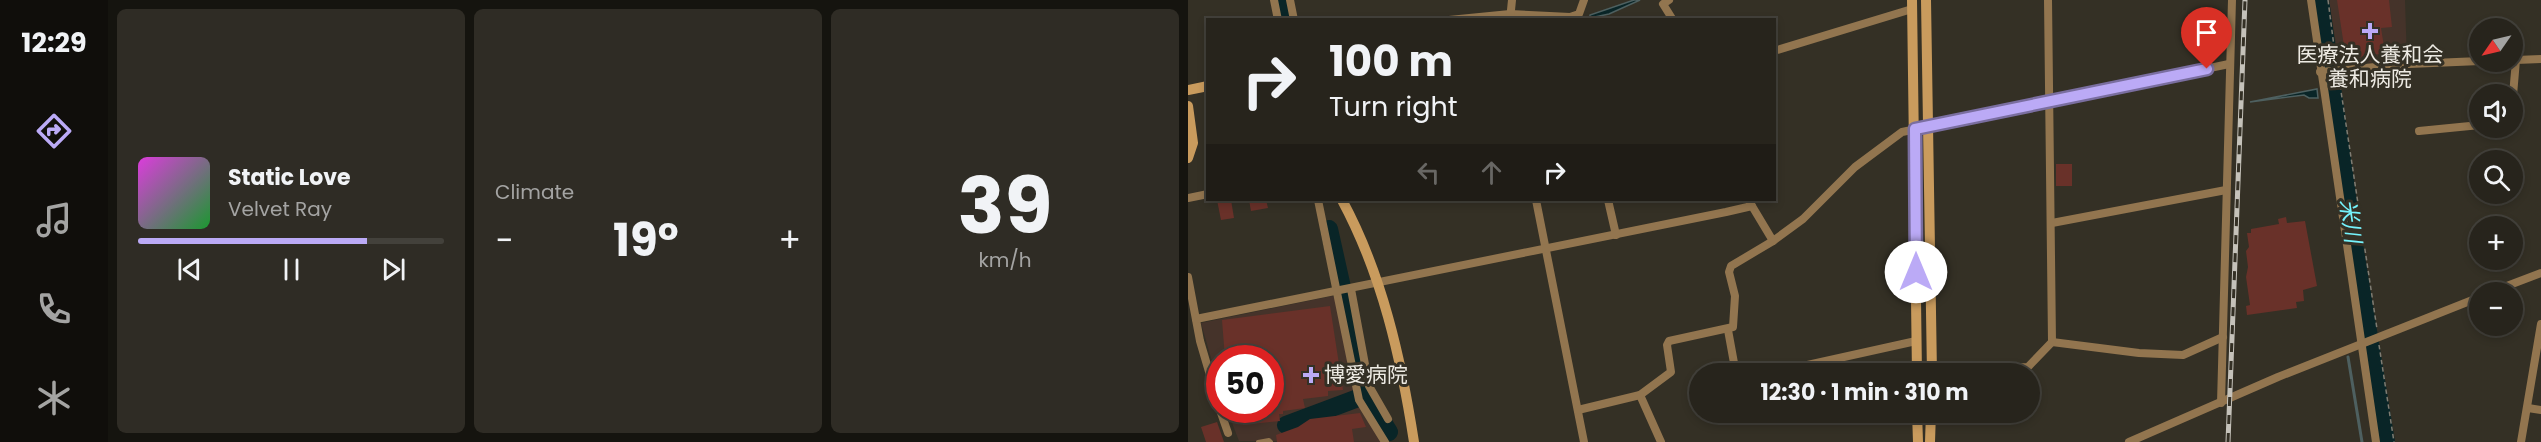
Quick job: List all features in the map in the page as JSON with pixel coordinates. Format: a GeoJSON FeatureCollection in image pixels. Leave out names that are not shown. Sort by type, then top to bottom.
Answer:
{"type":"FeatureCollection","features":[{"type":"Feature","properties":{"kind":"main road"},"geometry":{"type":"LineString","coordinates":[[1926,0],[1932,363]]}},
{"type":"Feature","properties":{"kind":"main road"},"geometry":{"type":"LineString","coordinates":[[1912,4],[1917,363]]}},
{"type":"Feature","properties":{"kind":"main road"},"geometry":{"type":"LineString","coordinates":[[1188,90],[1206,86]]}},
{"type":"Feature","properties":{"kind":"main road"},"geometry":{"type":"LineString","coordinates":[[1188,106],[1193,143],[1188,158]]}},
{"type":"Feature","properties":{"kind":"main road"},"geometry":{"type":"LineString","coordinates":[[1342,201],[1370,256],[1380,283],[1414,442]]}},
{"type":"Feature","properties":{"kind":"main road"},"geometry":{"type":"LineString","coordinates":[[1917,423],[1918,442]]}},
{"type":"Feature","properties":{"kind":"main road"},"geometry":{"type":"LineString","coordinates":[[1930,442],[1931,423]]}},
{"type":"Feature","properties":{"kind":"street"},"geometry":{"type":"LineString","coordinates":[[1274,0],[1278,18]]}},
{"type":"Feature","properties":{"kind":"street"},"geometry":{"type":"LineString","coordinates":[[1290,0],[1294,18]]}},
{"type":"Feature","properties":{"kind":"street"},"geometry":{"type":"LineString","coordinates":[[1510,17],[1512,0]]}},
{"type":"Feature","properties":{"kind":"street"},"geometry":{"type":"LineString","coordinates":[[1490,18],[1570,17],[1579,14],[1584,0]]}},
{"type":"Feature","properties":{"kind":"street"},"geometry":{"type":"LineString","coordinates":[[1669,0],[1663,4],[1672,18]]}},
{"type":"Feature","properties":{"kind":"street"},"geometry":{"type":"LineString","coordinates":[[2032,363],[2052,342],[2048,0]]}},
{"type":"Feature","properties":{"kind":"street"},"geometry":{"type":"LineString","coordinates":[[2221,403],[2232,0]]}},
{"type":"Feature","properties":{"kind":"street"},"geometry":{"type":"LineString","coordinates":[[2311,0],[2376,442]]}},
{"type":"Feature","properties":{"kind":"street"},"geometry":{"type":"LineString","coordinates":[[1776,50],[1912,4]]}},
{"type":"Feature","properties":{"kind":"street"},"geometry":{"type":"LineString","coordinates":[[2523,60],[2541,59]]}},
{"type":"Feature","properties":{"kind":"street"},"geometry":{"type":"LineString","coordinates":[[2322,72],[2336,69],[2469,62]]}},
{"type":"Feature","properties":{"kind":"street"},"geometry":{"type":"LineString","coordinates":[[1578,410],[1640,394],[1671,372],[1667,345],[1669,341],[1728,330],[1733,327],[1735,296],[1729,272],[1731,266],[1773,241],[1803,219],[1855,167],[1902,132],[2229,64]]}},
{"type":"Feature","properties":{"kind":"street"},"geometry":{"type":"LineString","coordinates":[[2419,131],[2469,126]]}},
{"type":"Feature","properties":{"kind":"street"},"geometry":{"type":"LineString","coordinates":[[2052,223],[2226,190]]}},
{"type":"Feature","properties":{"kind":"street"},"geometry":{"type":"LineString","coordinates":[[1188,198],[1206,194]]}},
{"type":"Feature","properties":{"kind":"street"},"geometry":{"type":"LineString","coordinates":[[1318,201],[1359,400],[1385,442]]}},
{"type":"Feature","properties":{"kind":"street"},"geometry":{"type":"LineString","coordinates":[[1536,201],[1584,442]]}},
{"type":"Feature","properties":{"kind":"street"},"geometry":{"type":"LineString","coordinates":[[1608,201],[1616,235]]}},
{"type":"Feature","properties":{"kind":"street"},"geometry":{"type":"LineString","coordinates":[[1196,319],[1338,292],[1546,247],[1616,235],[1750,203],[1773,241]]}},
{"type":"Feature","properties":{"kind":"street"},"geometry":{"type":"LineString","coordinates":[[2518,282],[2541,273]]}},
{"type":"Feature","properties":{"kind":"street"},"geometry":{"type":"LineString","coordinates":[[1188,277],[1206,356]]}},
{"type":"Feature","properties":{"kind":"street"},"geometry":{"type":"LineString","coordinates":[[1350,289],[1369,386],[1389,419]]}},
{"type":"Feature","properties":{"kind":"street"},"geometry":{"type":"LineString","coordinates":[[2131,442],[2376,338],[2469,301]]}},
{"type":"Feature","properties":{"kind":"street"},"geometry":{"type":"LineString","coordinates":[[2521,442],[2541,324]]}},
{"type":"Feature","properties":{"kind":"street"},"geometry":{"type":"LineString","coordinates":[[1728,330],[1734,363]]}},
{"type":"Feature","properties":{"kind":"street"},"geometry":{"type":"LineString","coordinates":[[2052,342],[2139,353],[2183,355],[2223,337]]}},
{"type":"Feature","properties":{"kind":"street"},"geometry":{"type":"LineString","coordinates":[[1817,363],[1916,341]]}},
{"type":"Feature","properties":{"kind":"street"},"geometry":{"type":"LineString","coordinates":[[1640,394],[1661,442]]}},
{"type":"Feature","properties":{"kind":"street"},"geometry":{"type":"LineString","coordinates":[[2528,408],[2541,410]]}},
{"type":"Feature","properties":{"kind":"street"},"geometry":{"type":"LineString","coordinates":[[1224,423],[1228,434]]}},
{"type":"Feature","properties":{"kind":"lane"},"geometry":{"type":"LineString","coordinates":[[1258,442],[1269,440],[1271,442]]}},
{"type":"Feature","properties":{"kind":"path"},"geometry":{"type":"LineString","coordinates":[[2328,0],[2376,338],[2394,442]]}},
{"type":"Feature","properties":{"kind":"shaded area","name":"医療法人養和会 養和病院"},"geometry":{"type":"Polygon","coordinates":[[[2329,0],[2405,0],[2407,62],[2339,63],[2329,0]]]}},
{"type":"Feature","properties":{"kind":"shaded area","name":"博愛病院"},"geometry":{"type":"Polygon","coordinates":[[[1335,297],[1354,389],[1382,442],[1239,441],[1232,423],[1284,423],[1284,345],[1207,345],[1201,323],[1335,297]]]}},
{"type":"Feature","properties":{"kind":"water"},"geometry":{"type":"Polygon","coordinates":[[[1640,0],[1609,14],[1590,18],[1590,15],[1640,0]]]}},
{"type":"Feature","properties":{"kind":"water"},"geometry":{"type":"Polygon","coordinates":[[[2317,89],[2318,98],[2309,98],[2304,95],[2250,102],[2317,89]]]}},
{"type":"Feature","properties":{"kind":"building"},"geometry":{"type":"Polygon","coordinates":[[[2337,0],[2389,0],[2392,27],[2381,28],[2385,53],[2346,59],[2337,0]]]}},
{"type":"Feature","properties":{"kind":"building"},"geometry":{"type":"Polygon","coordinates":[[[2056,164],[2072,164],[2072,186],[2056,186],[2056,164]]]}},
{"type":"Feature","properties":{"kind":"building"},"geometry":{"type":"Polygon","coordinates":[[[1217,201],[1231,201],[1234,218],[1221,220],[1217,201]]]}},
{"type":"Feature","properties":{"kind":"building"},"geometry":{"type":"Polygon","coordinates":[[[1249,201],[1266,201],[1268,208],[1251,211],[1249,201]]]}},
{"type":"Feature","properties":{"kind":"building"},"geometry":{"type":"Polygon","coordinates":[[[2286,217],[2287,223],[2305,221],[2317,286],[2303,290],[2304,301],[2296,302],[2297,308],[2247,315],[2246,306],[2250,305],[2246,277],[2248,267],[2246,251],[2249,247],[2247,233],[2251,233],[2251,229],[2279,224],[2278,219],[2286,217]]]}},
{"type":"Feature","properties":{"kind":"building"},"geometry":{"type":"Polygon","coordinates":[[[1330,306],[1343,390],[1328,391],[1328,396],[1303,399],[1305,408],[1284,411],[1284,345],[1224,345],[1222,320],[1330,306]]]}},
{"type":"Feature","properties":{"kind":"building"},"geometry":{"type":"Polygon","coordinates":[[[1360,413],[1366,427],[1352,429],[1354,442],[1277,442],[1276,435],[1298,427],[1310,419],[1360,413]]]}},
{"type":"Feature","properties":{"kind":"building"},"geometry":{"type":"Polygon","coordinates":[[[1217,423],[1224,442],[1206,442],[1201,427],[1217,423]]]}},
{"type":"Feature","properties":{"kind":"waterway"},"geometry":{"type":"LineString","coordinates":[[1283,0],[1287,18]]}},
{"type":"Feature","properties":{"kind":"waterway","name":"米川"},"geometry":{"type":"LineString","coordinates":[[2320,0],[2353,238],[2386,442]]}},
{"type":"Feature","properties":{"kind":"waterway"},"geometry":{"type":"LineString","coordinates":[[1329,229],[1366,395],[1389,432]]}},
{"type":"Feature","properties":{"kind":"waterway"},"geometry":{"type":"LineString","coordinates":[[2348,357],[2362,442]]}},
{"type":"Feature","properties":{"kind":"waterway"},"geometry":{"type":"LineString","coordinates":[[1286,425],[1366,395]]}},
{"type":"Feature","properties":{"kind":"railway"},"geometry":{"type":"LineString","coordinates":[[2228,442],[2245,0]]}},
{"type":"Feature","properties":{"kind":"place","name":"医療法人養和会 養和病院"},"geometry":{"type":"Point","coordinates":[2370,31]}},
{"type":"Feature","properties":{"kind":"place","name":"博愛病院"},"geometry":{"type":"Point","coordinates":[1311,375]}},
{"type":"Feature","properties":{"kind":"route"},"geometry":{"type":"LineString","coordinates":[[1916,272],[1915,129],[2207,69]]}}]}
